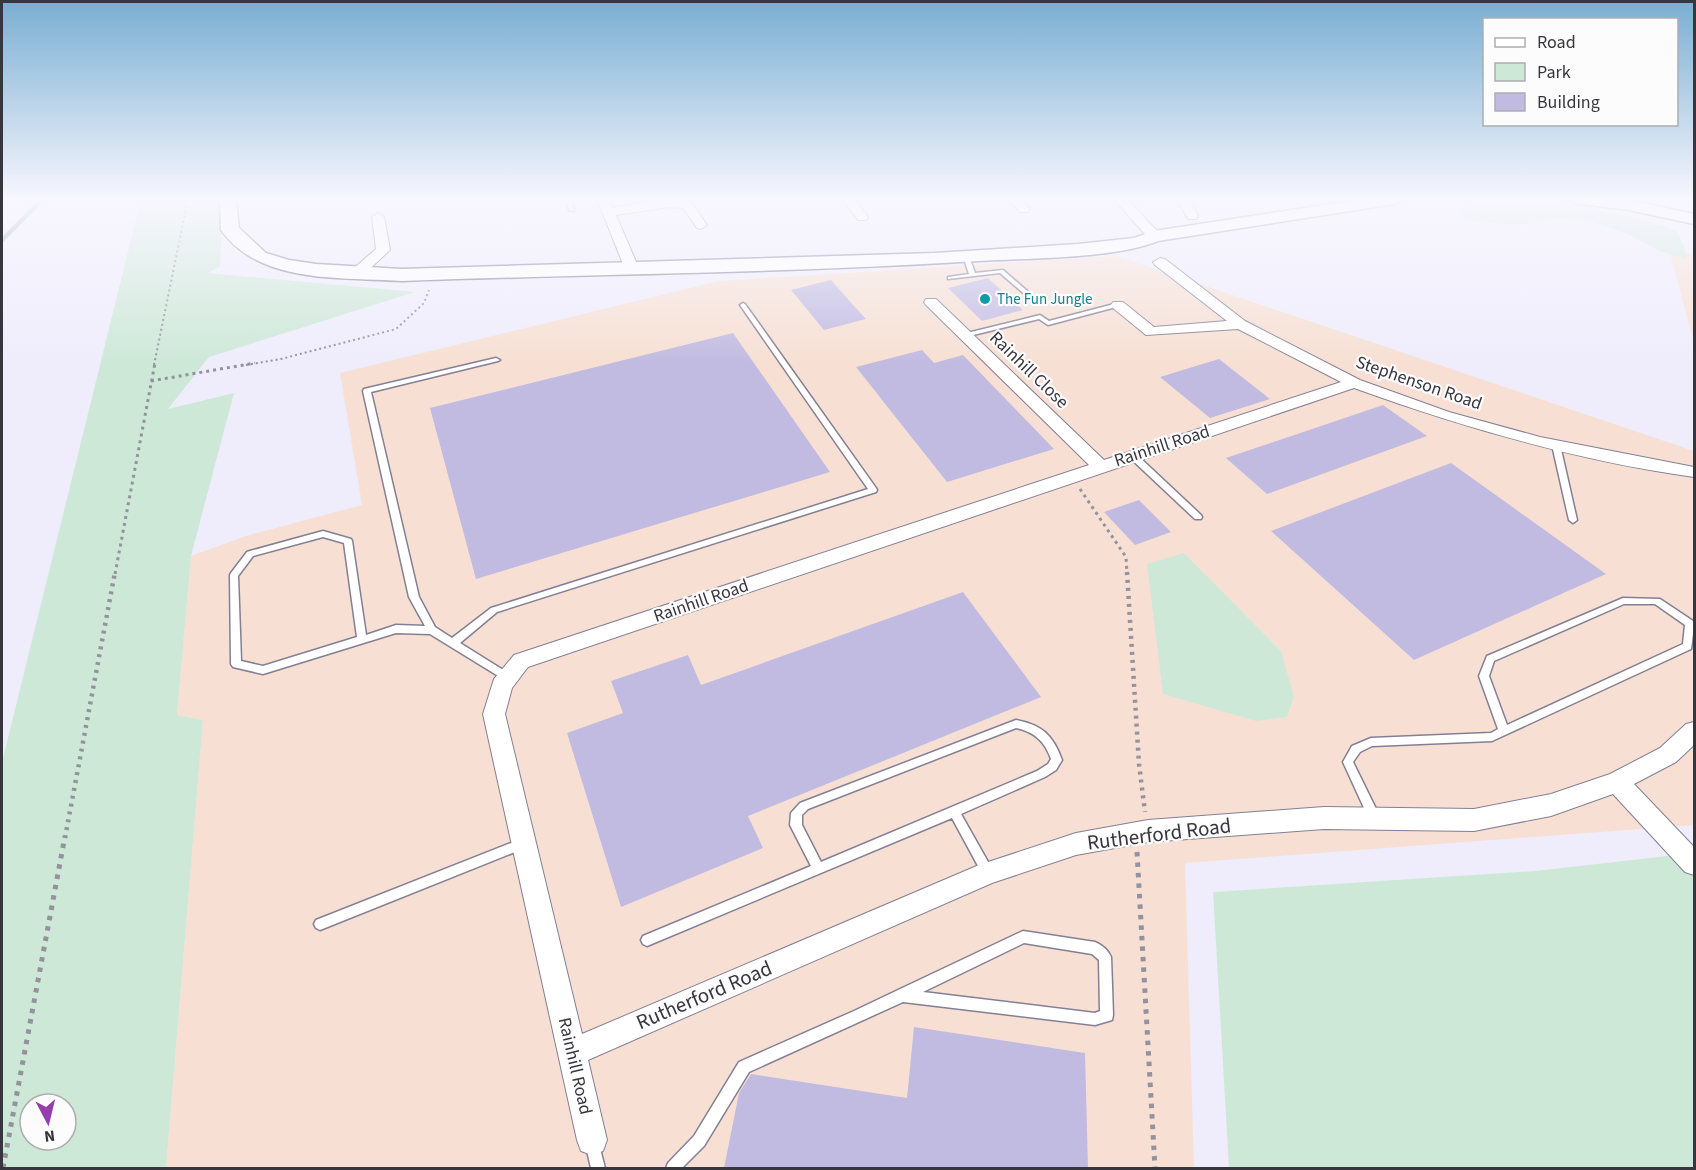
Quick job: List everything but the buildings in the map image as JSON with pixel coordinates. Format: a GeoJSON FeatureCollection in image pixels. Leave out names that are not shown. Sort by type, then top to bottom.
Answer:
{"type":"FeatureCollection","features":[{"type":"Feature","properties":{"kind":"street"},"geometry":{"type":"LineString","coordinates":[[257,254],[316,270],[437,274],[632,269],[1004,254]]}},
{"type":"Feature","properties":{"kind":"street"},"geometry":{"type":"LineString","coordinates":[[358,272],[379,254]]}},
{"type":"Feature","properties":{"kind":"street"},"geometry":{"type":"LineString","coordinates":[[625,254],[632,269]]}},
{"type":"Feature","properties":{"kind":"street","name":"Stephenson Road"},"geometry":{"type":"LineString","coordinates":[[1160,262],[1240,324],[1354,383],[1443,415],[1556,445],[1695,472]]}},
{"type":"Feature","properties":{"kind":"street","name":"Rainhill Close"},"geometry":{"type":"LineString","coordinates":[[931,302],[1100,466]]}},
{"type":"Feature","properties":{"kind":"street"},"geometry":{"type":"LineString","coordinates":[[1118,305],[1151,332],[1240,324]]}},
{"type":"Feature","properties":{"kind":"street","name":"Rainhill Road"},"geometry":{"type":"LineString","coordinates":[[592,1140],[494,714],[502,685],[521,661],[1354,383]]}},
{"type":"Feature","properties":{"kind":"street","name":"Rutherford Road"},"geometry":{"type":"LineString","coordinates":[[572,1052],[988,873],[1076,844],[1148,831],[1324,818],[1474,820],[1551,805],[1617,782],[1668,755],[1695,731]]}},
{"type":"Feature","properties":{"kind":"street"},"geometry":{"type":"LineString","coordinates":[[1617,782],[1695,864]]}},
{"type":"Feature","properties":{"kind":"lane"},"geometry":{"type":"LineString","coordinates":[[966,256],[973,275]]}},
{"type":"Feature","properties":{"kind":"lane"},"geometry":{"type":"LineString","coordinates":[[950,278],[1001,271],[1038,303]]}},
{"type":"Feature","properties":{"kind":"lane"},"geometry":{"type":"LineString","coordinates":[[453,643],[494,610],[873,490],[743,305]]}},
{"type":"Feature","properties":{"kind":"lane"},"geometry":{"type":"LineString","coordinates":[[965,335],[1040,316],[1048,323],[1118,305]]}},
{"type":"Feature","properties":{"kind":"lane"},"geometry":{"type":"LineString","coordinates":[[496,360],[367,391],[414,597],[432,630],[508,678]]}},
{"type":"Feature","properties":{"kind":"lane"},"geometry":{"type":"LineString","coordinates":[[1556,445],[1573,520]]}},
{"type":"Feature","properties":{"kind":"lane"},"geometry":{"type":"LineString","coordinates":[[1133,456],[1197,517]]}},
{"type":"Feature","properties":{"kind":"lane"},"geometry":{"type":"LineString","coordinates":[[362,639],[348,541],[323,534],[250,554],[234,575],[236,664],[263,670],[396,629],[432,630]]}},
{"type":"Feature","properties":{"kind":"lane"},"geometry":{"type":"LineString","coordinates":[[1375,819],[1348,762],[1356,749],[1371,742],[1492,737],[1504,732],[1688,646],[1690,624],[1657,601],[1623,601],[1490,659],[1484,676],[1504,732]]}},
{"type":"Feature","properties":{"kind":"lane"},"geometry":{"type":"LineString","coordinates":[[647,940],[1041,774],[1052,767],[1057,760],[1053,749],[1041,734],[1030,726],[1016,724],[804,806],[797,813],[796,825],[817,867]]}},
{"type":"Feature","properties":{"kind":"lane"},"geometry":{"type":"LineString","coordinates":[[954,812],[988,873]]}},
{"type":"Feature","properties":{"kind":"lane"},"geometry":{"type":"LineString","coordinates":[[320,924],[524,843]]}},
{"type":"Feature","properties":{"kind":"lane"},"geometry":{"type":"LineString","coordinates":[[673,1168],[699,1142],[744,1067],[859,1016],[900,996],[1023,937],[1095,948],[1105,957],[1107,1015],[1095,1019],[900,996]]}},
{"type":"Feature","properties":{"kind":"lane"},"geometry":{"type":"LineString","coordinates":[[592,1140],[598,1168]]}},
{"type":"Feature","properties":{"kind":"path"},"geometry":{"type":"LineString","coordinates":[[3,1168],[177,254]]}},
{"type":"Feature","properties":{"kind":"path"},"geometry":{"type":"LineString","coordinates":[[151,381],[281,359],[396,329],[424,303],[437,274]]}},
{"type":"Feature","properties":{"kind":"shaded area"},"geometry":{"type":"Polygon","coordinates":[[[1670,254],[1694,254],[1694,342],[1670,254]]]}},
{"type":"Feature","properties":{"kind":"shaded area"},"geometry":{"type":"Polygon","coordinates":[[[1117,256],[1694,451],[1694,825],[1185,863],[1194,1168],[166,1168],[203,720],[177,715],[191,556],[246,536],[362,505],[340,373],[719,281],[1117,256]]]}},
{"type":"Feature","properties":{"kind":"green space"},"geometry":{"type":"Polygon","coordinates":[[[128,254],[221,254],[220,266],[208,273],[415,292],[209,357],[168,409],[234,393],[191,556],[177,715],[203,720],[166,1168],[2,1168],[2,762],[128,254]]]}},
{"type":"Feature","properties":{"kind":"green space"},"geometry":{"type":"Polygon","coordinates":[[[1668,254],[1685,254],[1686,259],[1668,254]]]}},
{"type":"Feature","properties":{"kind":"green space"},"geometry":{"type":"Polygon","coordinates":[[[1184,553],[1281,651],[1294,697],[1287,717],[1256,721],[1163,694],[1147,564],[1184,553]]]}},
{"type":"Feature","properties":{"kind":"green space"},"geometry":{"type":"Polygon","coordinates":[[[1694,853],[1694,1168],[1229,1168],[1213,892],[1535,871],[1694,853]]]}},
{"type":"Feature","properties":{"kind":"place","name":"The Fun Jungle"},"geometry":{"type":"Point","coordinates":[985,299]}}]}
